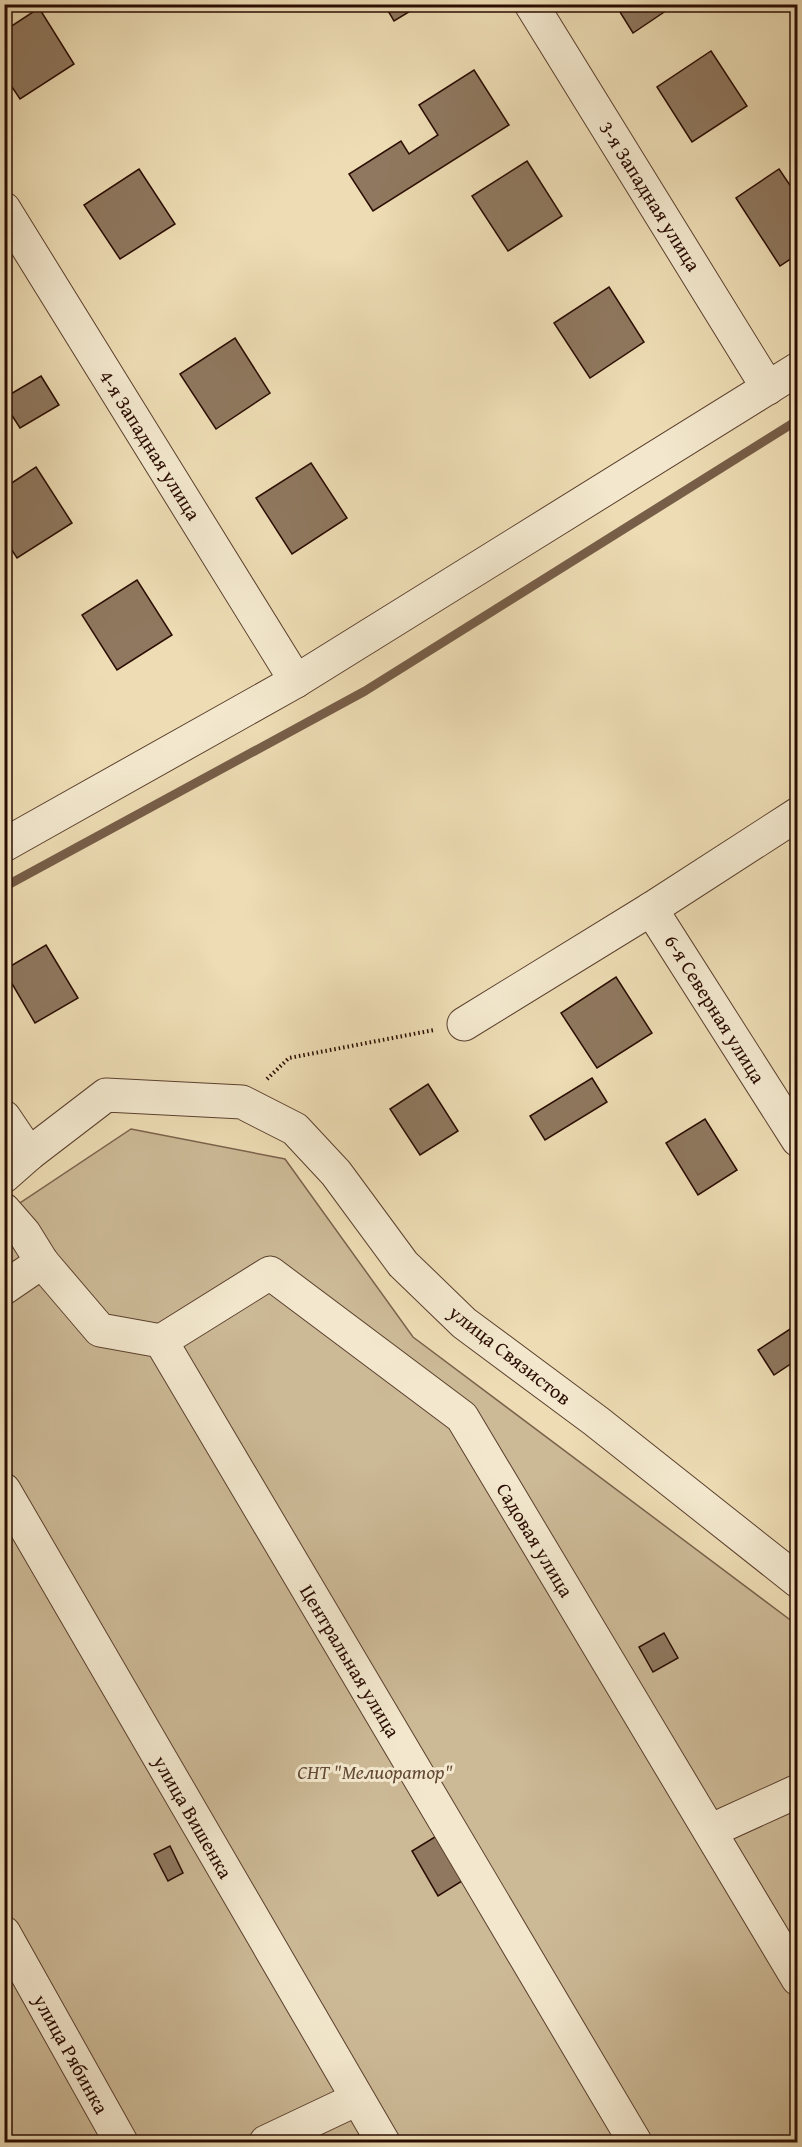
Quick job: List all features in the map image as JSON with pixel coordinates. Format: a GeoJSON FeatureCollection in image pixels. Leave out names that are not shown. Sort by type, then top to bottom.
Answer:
{"type":"FeatureCollection","features":[{"type":"Feature","properties":{"kind":"street","name":"3-я Западная улица"},"geometry":{"type":"LineString","coordinates":[[531,4],[768,388]]}},
{"type":"Feature","properties":{"kind":"street","name":"4-я Западная улица"},"geometry":{"type":"LineString","coordinates":[[4,209],[296,681]]}},
{"type":"Feature","properties":{"kind":"street"},"geometry":{"type":"LineString","coordinates":[[4,845],[296,681],[798,369]]}},
{"type":"Feature","properties":{"kind":"street"},"geometry":{"type":"LineString","coordinates":[[464,1024],[651,909],[798,814]]}},
{"type":"Feature","properties":{"kind":"street","name":"6-я Северная улица"},"geometry":{"type":"LineString","coordinates":[[651,909],[798,1140]]}},
{"type":"Feature","properties":{"kind":"street","name":"улица Связистов"},"geometry":{"type":"LineString","coordinates":[[28,1154],[106,1095],[242,1102],[295,1129],[336,1173],[403,1264],[464,1323],[596,1421],[798,1581]]}},
{"type":"Feature","properties":{"kind":"street"},"geometry":{"type":"LineString","coordinates":[[4,1117],[28,1154],[4,1176]]}},
{"type":"Feature","properties":{"kind":"street"},"geometry":{"type":"LineString","coordinates":[[4,1210],[24,1233],[42,1262],[100,1330],[160,1341]]}},
{"type":"Feature","properties":{"kind":"street"},"geometry":{"type":"LineString","coordinates":[[4,1288],[42,1262]]}},
{"type":"Feature","properties":{"kind":"street","name":"Садовая улица"},"geometry":{"type":"LineString","coordinates":[[160,1341],[270,1273],[462,1417],[798,1979]]}},
{"type":"Feature","properties":{"kind":"street","name":"Центральная улица"},"geometry":{"type":"LineString","coordinates":[[160,1341],[635,2142]]}},
{"type":"Feature","properties":{"kind":"street","name":"улица Вишенка"},"geometry":{"type":"LineString","coordinates":[[4,1490],[383,2142]]}},
{"type":"Feature","properties":{"kind":"street"},"geometry":{"type":"LineString","coordinates":[[710,1831],[798,1791]]}},
{"type":"Feature","properties":{"kind":"street","name":"улица Рябинка"},"geometry":{"type":"LineString","coordinates":[[4,1933],[121,2142]]}},
{"type":"Feature","properties":{"kind":"street"},"geometry":{"type":"LineString","coordinates":[[266,2142],[357,2099]]}},
{"type":"Feature","properties":{"kind":"path"},"geometry":{"type":"LineString","coordinates":[[242,1102],[289,1058],[464,1024]]}},
{"type":"Feature","properties":{"kind":"green space","name":"СНТ \"Мелиоратор\""},"geometry":{"type":"Polygon","coordinates":[[[131,1129],[285,1159],[413,1337],[797,1625],[797,2142],[5,2142],[5,1213],[131,1129]]]}},
{"type":"Feature","properties":{"kind":"building"},"geometry":{"type":"Polygon","coordinates":[[[384,4],[422,4],[394,21],[384,4]]]}},
{"type":"Feature","properties":{"kind":"building"},"geometry":{"type":"Polygon","coordinates":[[[615,4],[676,4],[633,33],[615,4]]]}},
{"type":"Feature","properties":{"kind":"building"},"geometry":{"type":"Polygon","coordinates":[[[39,8],[74,64],[20,99],[4,75],[4,31],[39,8]]]}},
{"type":"Feature","properties":{"kind":"building"},"geometry":{"type":"Polygon","coordinates":[[[711,51],[747,106],[692,142],[657,87],[711,51]]]}},
{"type":"Feature","properties":{"kind":"building"},"geometry":{"type":"Polygon","coordinates":[[[474,70],[509,125],[373,211],[349,174],[401,141],[409,154],[438,135],[419,105],[474,70]]]}},
{"type":"Feature","properties":{"kind":"building"},"geometry":{"type":"Polygon","coordinates":[[[527,161],[562,216],[508,251],[472,196],[527,161]]]}},
{"type":"Feature","properties":{"kind":"building"},"geometry":{"type":"Polygon","coordinates":[[[139,169],[175,224],[120,259],[84,205],[139,169]]]}},
{"type":"Feature","properties":{"kind":"building"},"geometry":{"type":"Polygon","coordinates":[[[779,169],[798,197],[798,254],[780,266],[736,198],[779,169]]]}},
{"type":"Feature","properties":{"kind":"building"},"geometry":{"type":"Polygon","coordinates":[[[609,287],[644,342],[590,378],[554,323],[609,287]]]}},
{"type":"Feature","properties":{"kind":"building"},"geometry":{"type":"Polygon","coordinates":[[[235,338],[270,393],[216,429],[180,374],[235,338]]]}},
{"type":"Feature","properties":{"kind":"building"},"geometry":{"type":"Polygon","coordinates":[[[41,376],[59,405],[20,428],[4,403],[4,398],[41,376]]]}},
{"type":"Feature","properties":{"kind":"building"},"geometry":{"type":"Polygon","coordinates":[[[311,463],[347,518],[292,554],[256,498],[311,463]]]}},
{"type":"Feature","properties":{"kind":"building"},"geometry":{"type":"Polygon","coordinates":[[[36,467],[72,523],[17,558],[4,538],[4,488],[36,467]]]}},
{"type":"Feature","properties":{"kind":"building"},"geometry":{"type":"Polygon","coordinates":[[[137,580],[172,635],[117,670],[82,615],[137,580]]]}},
{"type":"Feature","properties":{"kind":"building"},"geometry":{"type":"Polygon","coordinates":[[[46,945],[78,998],[35,1023],[4,970],[46,945]]]}},
{"type":"Feature","properties":{"kind":"building"},"geometry":{"type":"Polygon","coordinates":[[[616,977],[652,1033],[597,1068],[561,1013],[616,977]]]}},
{"type":"Feature","properties":{"kind":"building"},"geometry":{"type":"Polygon","coordinates":[[[592,1078],[607,1102],[545,1140],[530,1116],[592,1078]]]}},
{"type":"Feature","properties":{"kind":"building"},"geometry":{"type":"Polygon","coordinates":[[[428,1084],[458,1131],[420,1155],[390,1109],[428,1084]]]}},
{"type":"Feature","properties":{"kind":"building"},"geometry":{"type":"Polygon","coordinates":[[[705,1119],[737,1170],[698,1195],[666,1143],[705,1119]]]}},
{"type":"Feature","properties":{"kind":"building"},"geometry":{"type":"Polygon","coordinates":[[[798,1324],[798,1359],[774,1375],[758,1350],[798,1324]]]}},
{"type":"Feature","properties":{"kind":"building"},"geometry":{"type":"Polygon","coordinates":[[[664,1633],[678,1658],[653,1672],[639,1647],[664,1633]]]}},
{"type":"Feature","properties":{"kind":"building"},"geometry":{"type":"Polygon","coordinates":[[[443,1832],[470,1876],[438,1896],[412,1851],[443,1832]]]}},
{"type":"Feature","properties":{"kind":"building"},"geometry":{"type":"Polygon","coordinates":[[[170,1846],[183,1873],[168,1881],[154,1854],[170,1846]]]}},
{"type":"Feature","properties":{"kind":"waterway"},"geometry":{"type":"LineString","coordinates":[[4,887],[365,691],[798,420]]}}]}
